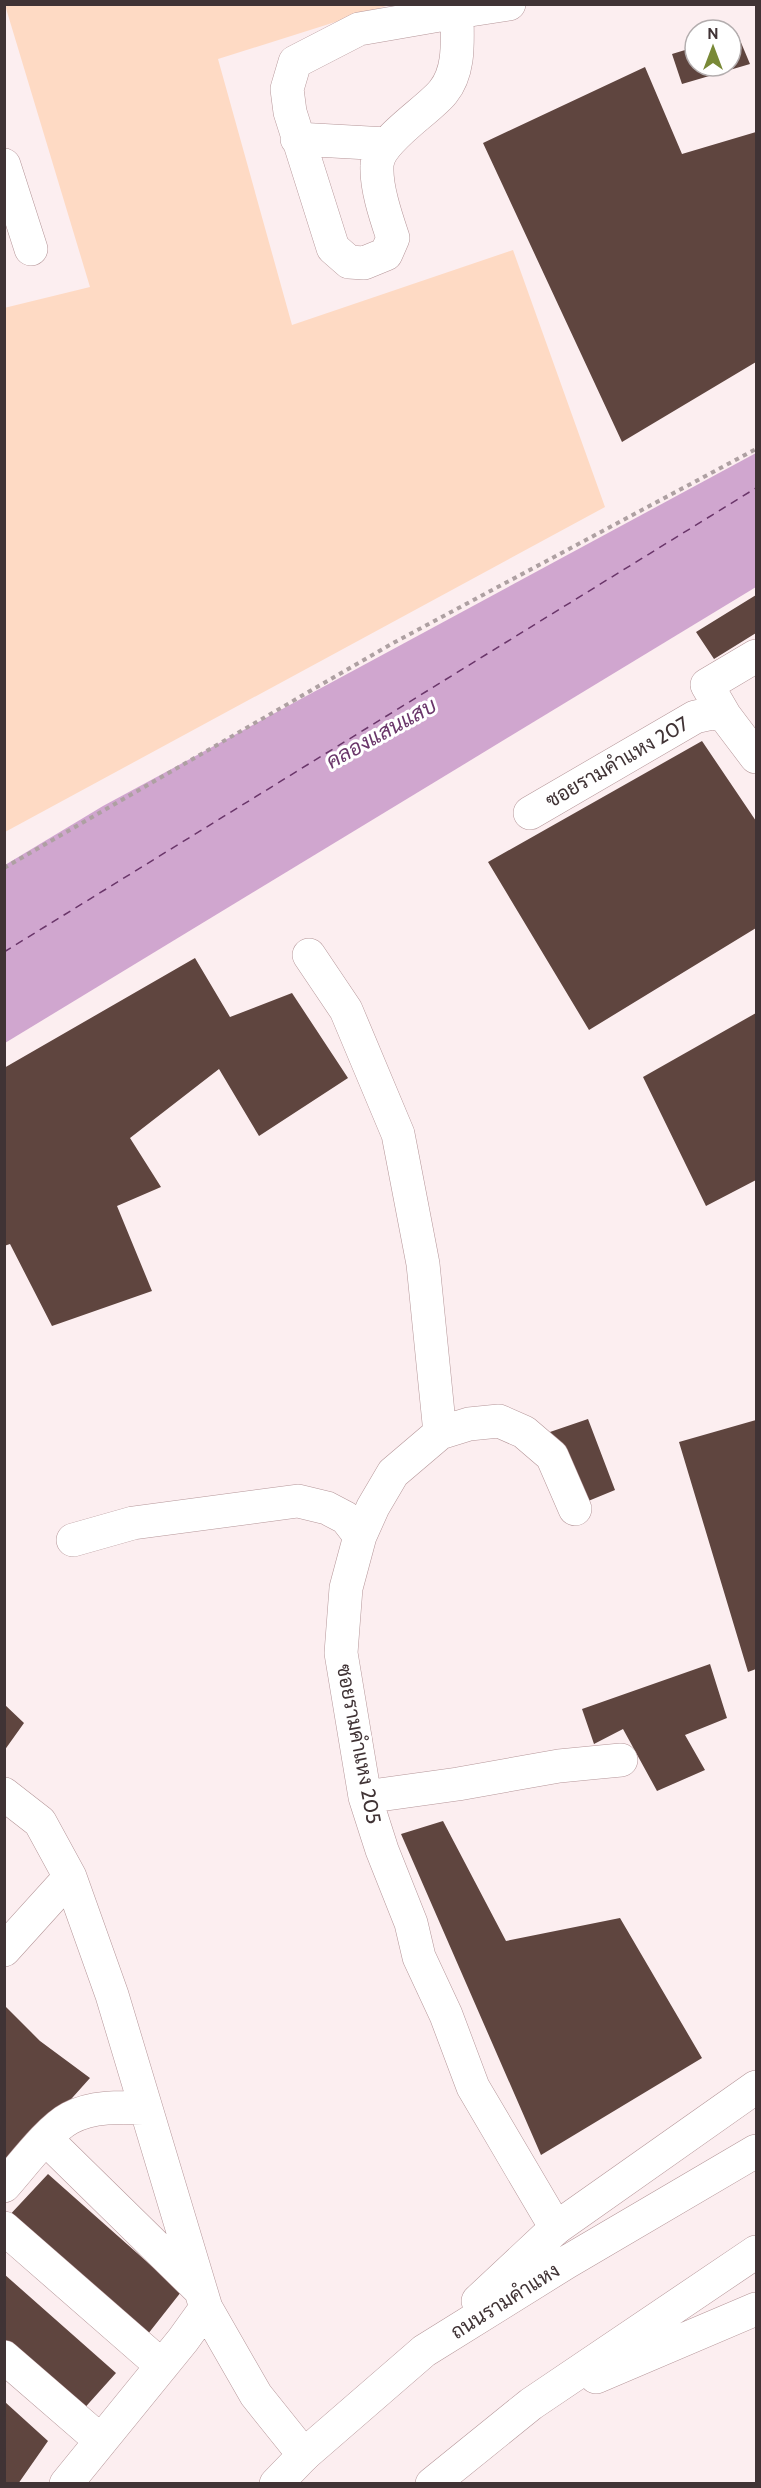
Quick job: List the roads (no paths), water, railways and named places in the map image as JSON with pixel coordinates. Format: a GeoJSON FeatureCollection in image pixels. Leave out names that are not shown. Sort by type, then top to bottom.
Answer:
{"type":"FeatureCollection","features":[{"type":"Feature","properties":{"kind":"street"},"geometry":{"type":"LineString","coordinates":[[457,12],[457,49],[453,74],[444,92],[387,144],[376,165],[384,212],[393,238],[386,254],[364,263],[350,262],[333,248],[297,139],[287,89],[295,62],[359,29],[457,12],[509,4]]}},
{"type":"Feature","properties":{"kind":"street"},"geometry":{"type":"LineString","coordinates":[[297,139],[387,144]]}},
{"type":"Feature","properties":{"kind":"street"},"geometry":{"type":"LineString","coordinates":[[4,165],[31,249]]}},
{"type":"Feature","properties":{"kind":"street"},"geometry":{"type":"LineString","coordinates":[[756,656],[707,685],[725,716],[756,757]]}},
{"type":"Feature","properties":{"kind":"street","name":"ซอยรามคำแหง 207"},"geometry":{"type":"LineString","coordinates":[[530,813],[695,717],[713,713],[725,716]]}},
{"type":"Feature","properties":{"kind":"street"},"geometry":{"type":"LineString","coordinates":[[309,955],[346,1010],[398,1134],[423,1264],[440,1433]]}},
{"type":"Feature","properties":{"kind":"street","name":"ซอยรามคำแหง 205"},"geometry":{"type":"LineString","coordinates":[[556,2228],[473,2087],[446,2015],[420,1957],[411,1923],[382,1850],[365,1797],[341,1653],[346,1588],[360,1536],[373,1507],[393,1473],[440,1433],[469,1424],[499,1421],[524,1432],[552,1456],[575,1509]]}},
{"type":"Feature","properties":{"kind":"street"},"geometry":{"type":"LineString","coordinates":[[73,1540],[133,1523],[298,1501],[327,1508],[346,1518],[360,1536]]}},
{"type":"Feature","properties":{"kind":"street"},"geometry":{"type":"LineString","coordinates":[[365,1797],[458,1784],[559,1766],[621,1760]]}},
{"type":"Feature","properties":{"kind":"street"},"geometry":{"type":"LineString","coordinates":[[4,1794],[40,1822],[70,1877],[111,1995],[204,2300],[256,2395],[304,2455]]}},
{"type":"Feature","properties":{"kind":"street"},"geometry":{"type":"LineString","coordinates":[[4,1950],[70,1877]]}},
{"type":"Feature","properties":{"kind":"street"},"geometry":{"type":"LineString","coordinates":[[424,2351],[556,2228],[756,2087]]}},
{"type":"Feature","properties":{"kind":"street"},"geometry":{"type":"LineString","coordinates":[[4,2186],[46,2139],[69,2118],[113,2107],[144,2108]]}},
{"type":"Feature","properties":{"kind":"street"},"geometry":{"type":"LineString","coordinates":[[46,2139],[204,2300]]}},
{"type":"Feature","properties":{"kind":"street","name":"ถนนรามคำแหง"},"geometry":{"type":"LineString","coordinates":[[276,2484],[304,2455],[424,2351],[578,2256],[756,2151]]}},
{"type":"Feature","properties":{"kind":"street"},"geometry":{"type":"LineString","coordinates":[[4,2228],[162,2366]]}},
{"type":"Feature","properties":{"kind":"street"},"geometry":{"type":"LineString","coordinates":[[432,2484],[531,2404],[756,2252]]}},
{"type":"Feature","properties":{"kind":"street"},"geometry":{"type":"LineString","coordinates":[[66,2484],[162,2366],[204,2300]]}},
{"type":"Feature","properties":{"kind":"street"},"geometry":{"type":"LineString","coordinates":[[531,2404],[756,2309]]}},
{"type":"Feature","properties":{"kind":"street"},"geometry":{"type":"LineString","coordinates":[[4,2357],[100,2441]]}},
{"type":"Feature","properties":{"kind":"water","name":"คลองแสนแสบ"},"geometry":{"type":"Polygon","coordinates":[[[756,453],[756,587],[5,1043],[5,865],[103,806],[756,453]]]}}]}
